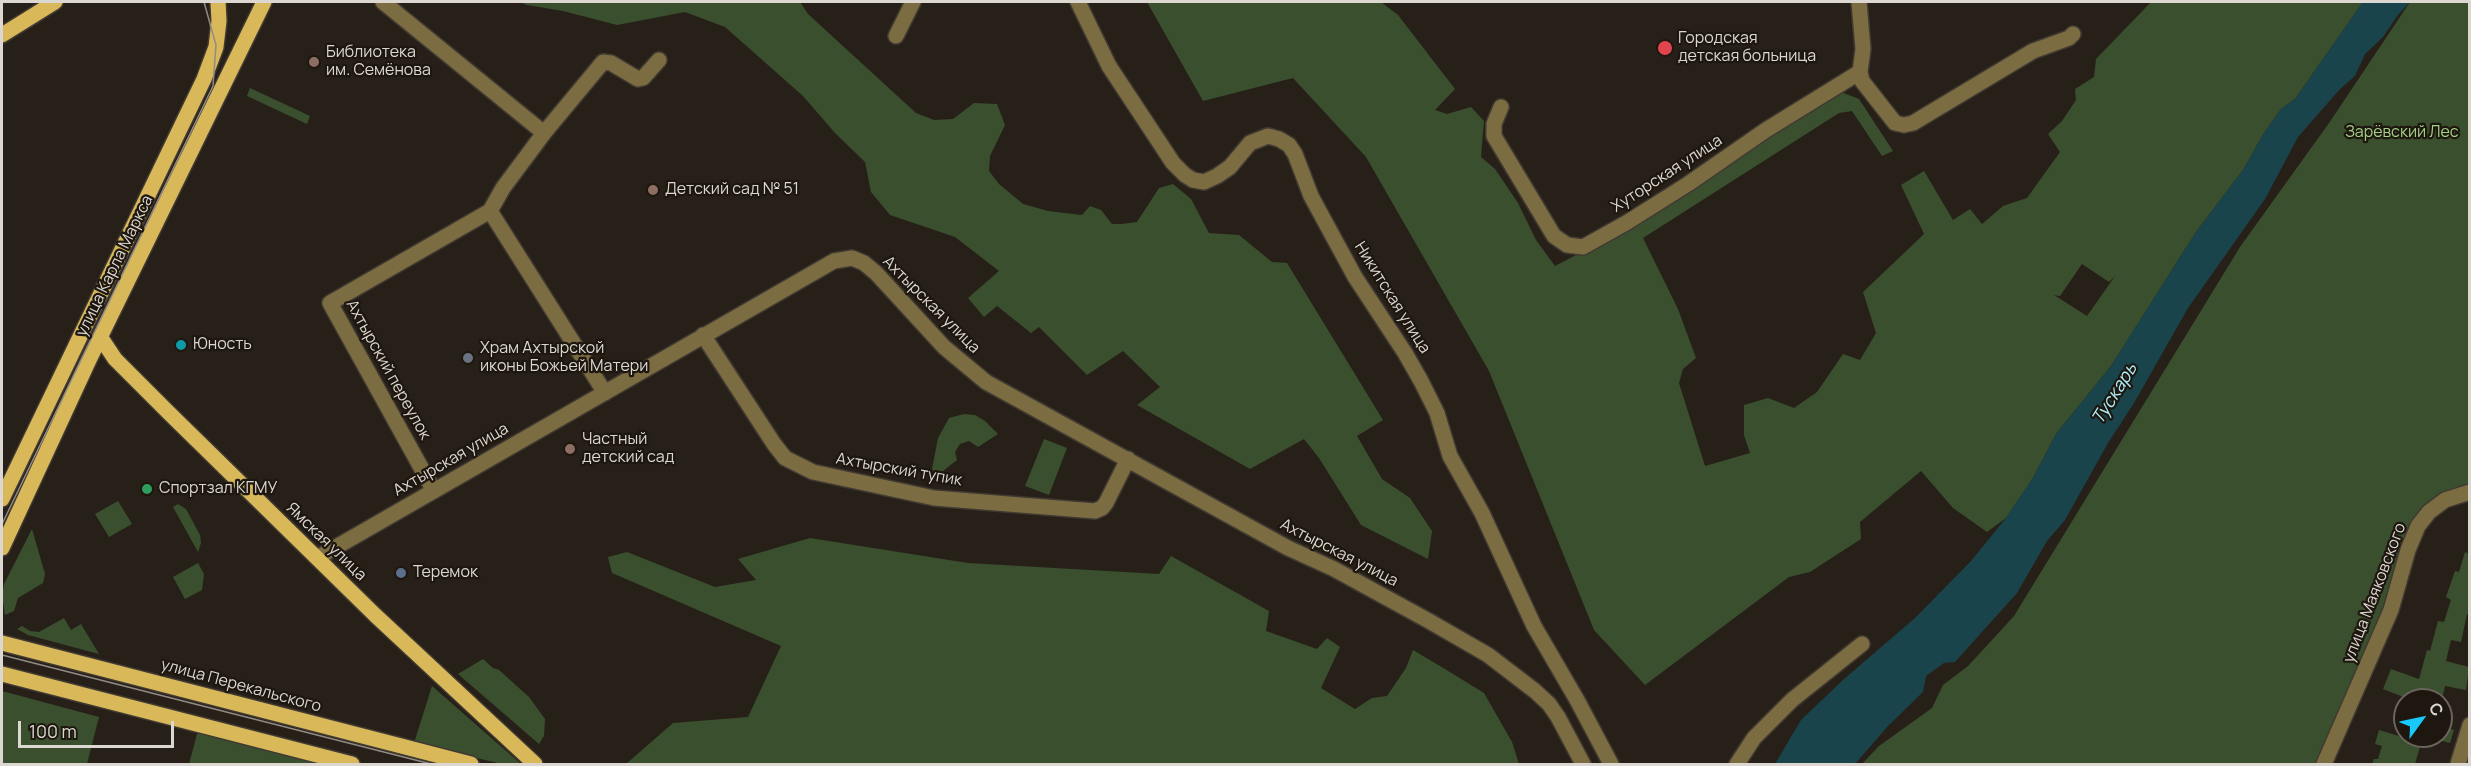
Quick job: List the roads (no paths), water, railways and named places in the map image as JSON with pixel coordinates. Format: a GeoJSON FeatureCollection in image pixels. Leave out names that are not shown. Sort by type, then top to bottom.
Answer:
{"type":"FeatureCollection","features":[{"type":"Feature","properties":{"kind":"main road"},"geometry":{"type":"LineString","coordinates":[[2,36],[56,2]]}},
{"type":"Feature","properties":{"kind":"main road","name":"улица Карла Маркса"},"geometry":{"type":"LineString","coordinates":[[2,499],[204,79],[216,47],[219,21],[218,2]]}},
{"type":"Feature","properties":{"kind":"main road","name":"улица Карла Маркса"},"geometry":{"type":"LineString","coordinates":[[2,548],[264,2]]}},
{"type":"Feature","properties":{"kind":"main road","name":"Ямская улица"},"geometry":{"type":"LineString","coordinates":[[101,338],[115,359],[317,558],[535,765]]}},
{"type":"Feature","properties":{"kind":"main road","name":"улица Перекальского"},"geometry":{"type":"LineString","coordinates":[[2,643],[471,765]]}},
{"type":"Feature","properties":{"kind":"main road"},"geometry":{"type":"LineString","coordinates":[[2,674],[352,765]]}},
{"type":"Feature","properties":{"kind":"street"},"geometry":{"type":"LineString","coordinates":[[383,2],[544,133]]}},
{"type":"Feature","properties":{"kind":"street"},"geometry":{"type":"LineString","coordinates":[[896,36],[913,2]]}},
{"type":"Feature","properties":{"kind":"street","name":"Никитская улица"},"geometry":{"type":"LineString","coordinates":[[1078,2],[1109,66],[1173,163],[1185,175],[1193,180],[1204,182],[1217,176],[1230,167],[1250,143],[1268,136],[1280,138],[1289,145],[1295,154],[1311,196],[1349,267],[1405,352],[1433,405],[1446,437],[1450,456],[1482,513],[1534,626],[1611,765]]}},
{"type":"Feature","properties":{"kind":"street"},"geometry":{"type":"LineString","coordinates":[[1859,2],[1863,49],[1861,76],[1895,123],[1904,125],[1913,123],[2033,51],[2069,38],[2073,34]]}},
{"type":"Feature","properties":{"kind":"street","name":"Ахтырский переулок"},"geometry":{"type":"LineString","coordinates":[[434,491],[330,303],[490,211],[503,188],[544,133],[603,62],[611,63],[638,79],[643,78],[659,60]]}},
{"type":"Feature","properties":{"kind":"street","name":"Хуторская улица"},"geometry":{"type":"LineString","coordinates":[[1501,107],[1494,123],[1494,136],[1554,236],[1567,245],[1583,247],[1626,224],[1766,130],[1861,76]]}},
{"type":"Feature","properties":{"kind":"street"},"geometry":{"type":"LineString","coordinates":[[490,211],[605,393]]}},
{"type":"Feature","properties":{"kind":"street","name":"Ахтырская улица"},"geometry":{"type":"LineString","coordinates":[[317,558],[834,261],[852,258],[864,263],[876,273],[961,364],[986,382],[1288,548],[1334,569],[1488,655],[1549,704],[1583,765]]}},
{"type":"Feature","properties":{"kind":"street","name":"Ахтырский тупик"},"geometry":{"type":"LineString","coordinates":[[703,335],[774,444],[786,458],[813,472],[934,498],[1095,511],[1106,503],[1128,459]]}},
{"type":"Feature","properties":{"kind":"street","name":"улица Маяковского"},"geometry":{"type":"LineString","coordinates":[[2324,765],[2391,610],[2408,550],[2418,526],[2429,512],[2445,500],[2469,492]]}},
{"type":"Feature","properties":{"kind":"street"},"geometry":{"type":"LineString","coordinates":[[1737,765],[1754,738],[1792,700],[1862,644]]}},
{"type":"Feature","properties":{"kind":"street"},"geometry":{"type":"LineString","coordinates":[[2458,765],[2469,725]]}},
{"type":"Feature","properties":{"kind":"water","name":"Тускарь"},"geometry":{"type":"Polygon","coordinates":[[[2363,2],[2410,2],[2383,37],[2365,54],[2355,76],[2340,89],[2298,137],[2265,199],[2188,308],[2065,520],[2047,541],[2017,593],[1955,662],[1944,663],[1926,676],[1923,692],[1888,726],[1855,764],[1775,764],[1801,720],[1844,679],[1915,618],[1971,561],[2006,518],[2033,478],[2056,434],[2111,366],[2196,232],[2243,170],[2264,133],[2281,109],[2295,99],[2363,2]]]}},
{"type":"Feature","properties":{"kind":"tram line"},"geometry":{"type":"LineString","coordinates":[[2,524],[213,86],[216,45],[204,2]]}},
{"type":"Feature","properties":{"kind":"tram line"},"geometry":{"type":"LineString","coordinates":[[2,655],[431,764]]}},
{"type":"Feature","properties":{"kind":"place","name":"Городская детская больница"},"geometry":{"type":"Point","coordinates":[1665,48]}},
{"type":"Feature","properties":{"kind":"place","name":"Библиотека им. Семёнова"},"geometry":{"type":"Point","coordinates":[314,62]}},
{"type":"Feature","properties":{"kind":"place","name":"Детский сад № 51"},"geometry":{"type":"Point","coordinates":[653,190]}},
{"type":"Feature","properties":{"kind":"place","name":"Юность"},"geometry":{"type":"Point","coordinates":[181,345]}},
{"type":"Feature","properties":{"kind":"place","name":"Храм Ахтырской иконы Божьей Матери"},"geometry":{"type":"Point","coordinates":[468,358]}},
{"type":"Feature","properties":{"kind":"place","name":"Частный детский сад"},"geometry":{"type":"Point","coordinates":[570,449]}},
{"type":"Feature","properties":{"kind":"place","name":"Спортзал КГМУ"},"geometry":{"type":"Point","coordinates":[147,489]}},
{"type":"Feature","properties":{"kind":"place","name":"Теремок"},"geometry":{"type":"Point","coordinates":[401,573]}},
{"type":"Feature","properties":{"kind":"park label","name":"Зарёвский Лес"},"geometry":{"type":"Point","coordinates":[2402,133]}}]}
